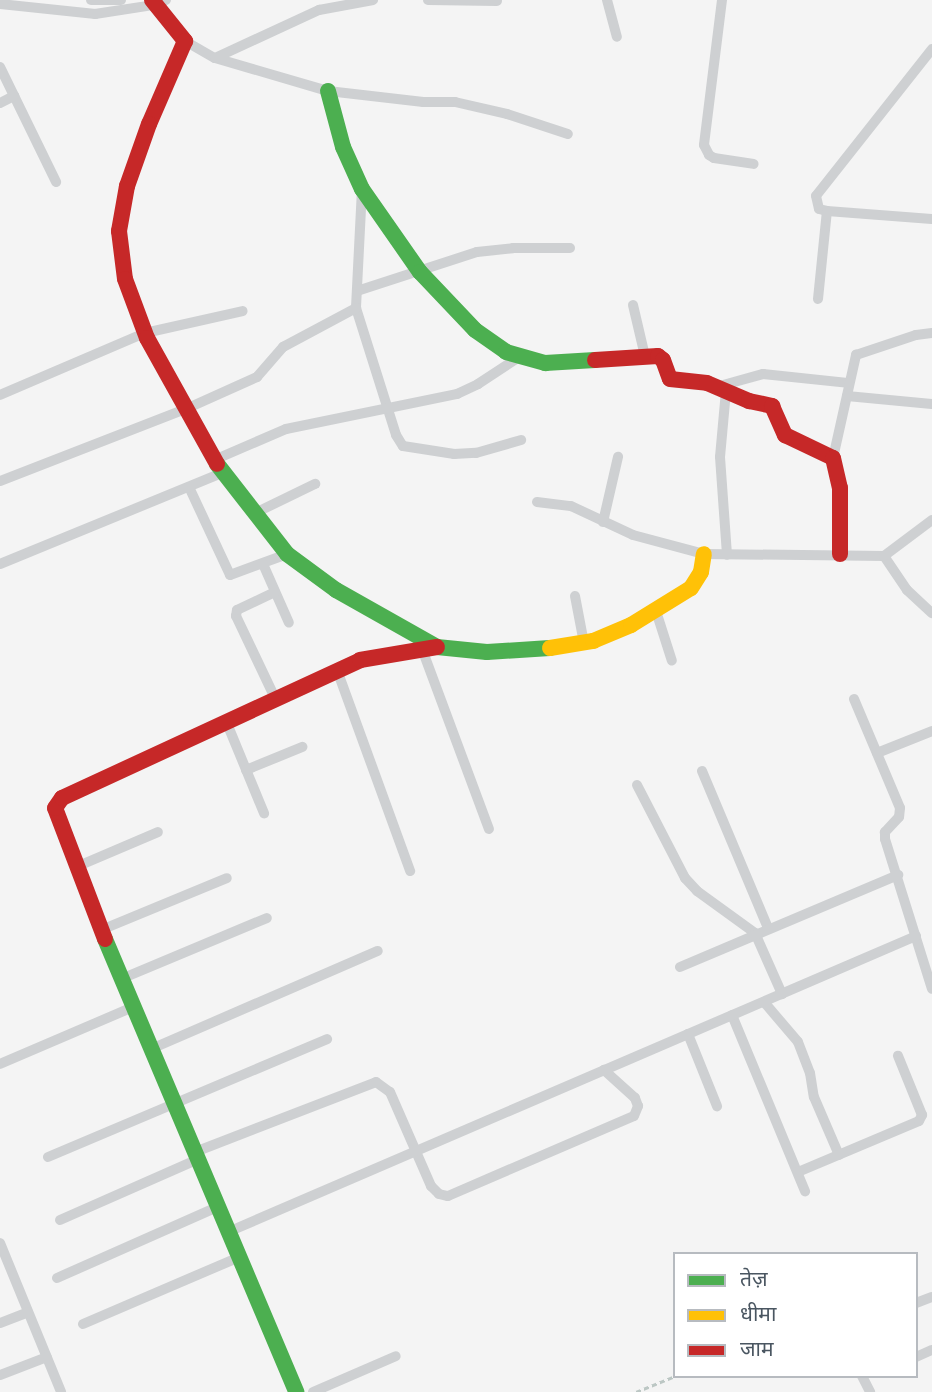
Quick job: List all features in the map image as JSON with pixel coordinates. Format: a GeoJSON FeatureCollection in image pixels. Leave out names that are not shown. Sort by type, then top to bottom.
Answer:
{"type":"FeatureCollection","features":[{"type":"Feature","properties":{"kind":"street"},"geometry":{"type":"LineString","coordinates":[[91,0],[121,0]]}},
{"type":"Feature","properties":{"kind":"street"},"geometry":{"type":"LineString","coordinates":[[215,58],[319,10],[373,0]]}},
{"type":"Feature","properties":{"kind":"street"},"geometry":{"type":"LineString","coordinates":[[428,0],[497,1]]}},
{"type":"Feature","properties":{"kind":"street"},"geometry":{"type":"LineString","coordinates":[[607,0],[617,37]]}},
{"type":"Feature","properties":{"kind":"street"},"geometry":{"type":"LineString","coordinates":[[722,0],[704,145],[709,155],[714,158],[754,164]]}},
{"type":"Feature","properties":{"kind":"street"},"geometry":{"type":"LineString","coordinates":[[0,4],[95,14],[157,2],[185,41],[215,58],[328,91],[423,102],[455,102],[507,114],[568,134]]}},
{"type":"Feature","properties":{"kind":"street"},"geometry":{"type":"LineString","coordinates":[[185,41],[149,124],[127,186],[119,231],[125,279],[145,333],[218,467],[288,554],[336,590],[430,648],[489,829]]}},
{"type":"Feature","properties":{"kind":"street"},"geometry":{"type":"LineString","coordinates":[[932,50],[816,196],[819,209],[827,211],[932,219]]}},
{"type":"Feature","properties":{"kind":"street"},"geometry":{"type":"LineString","coordinates":[[0,67],[56,182]]}},
{"type":"Feature","properties":{"kind":"street"},"geometry":{"type":"LineString","coordinates":[[328,91],[343,147],[362,188],[420,272],[475,330],[490,342],[519,357],[545,363],[658,356],[663,360],[670,379],[721,389],[772,406],[785,435],[833,458]]}},
{"type":"Feature","properties":{"kind":"street"},"geometry":{"type":"LineString","coordinates":[[0,103],[14,96]]}},
{"type":"Feature","properties":{"kind":"street"},"geometry":{"type":"LineString","coordinates":[[362,188],[356,308],[396,435],[403,446],[454,454],[476,453],[521,440]]}},
{"type":"Feature","properties":{"kind":"street"},"geometry":{"type":"LineString","coordinates":[[818,299],[827,211]]}},
{"type":"Feature","properties":{"kind":"street"},"geometry":{"type":"LineString","coordinates":[[357,291],[492,249],[570,248]]}},
{"type":"Feature","properties":{"kind":"street"},"geometry":{"type":"LineString","coordinates":[[633,305],[645,356]]}},
{"type":"Feature","properties":{"kind":"street"},"geometry":{"type":"LineString","coordinates":[[0,481],[188,408],[257,377],[283,347],[356,308]]}},
{"type":"Feature","properties":{"kind":"street"},"geometry":{"type":"LineString","coordinates":[[0,395],[145,333],[243,311]]}},
{"type":"Feature","properties":{"kind":"street"},"geometry":{"type":"LineString","coordinates":[[839,554],[840,488],[833,458],[856,355],[916,335],[932,333]]}},
{"type":"Feature","properties":{"kind":"street"},"geometry":{"type":"LineString","coordinates":[[0,564],[189,487],[218,467],[286,429],[467,390],[519,357]]}},
{"type":"Feature","properties":{"kind":"street"},"geometry":{"type":"LineString","coordinates":[[721,389],[763,374],[848,383]]}},
{"type":"Feature","properties":{"kind":"street"},"geometry":{"type":"LineString","coordinates":[[721,389],[720,457],[727,555]]}},
{"type":"Feature","properties":{"kind":"street"},"geometry":{"type":"LineString","coordinates":[[847,396],[932,404]]}},
{"type":"Feature","properties":{"kind":"street"},"geometry":{"type":"LineString","coordinates":[[603,522],[618,457]]}},
{"type":"Feature","properties":{"kind":"street"},"geometry":{"type":"LineString","coordinates":[[255,513],[315,484]]}},
{"type":"Feature","properties":{"kind":"street"},"geometry":{"type":"LineString","coordinates":[[189,487],[228,574],[235,576],[288,554]]}},
{"type":"Feature","properties":{"kind":"street"},"geometry":{"type":"LineString","coordinates":[[537,502],[571,506],[633,535],[704,554],[884,556],[932,520]]}},
{"type":"Feature","properties":{"kind":"street"},"geometry":{"type":"LineString","coordinates":[[296,1392],[101,930],[55,816],[57,802],[275,698],[376,656],[430,648],[513,652],[584,642],[631,625],[691,588],[701,572],[704,554]]}},
{"type":"Feature","properties":{"kind":"street"},"geometry":{"type":"LineString","coordinates":[[884,556],[907,590],[932,613]]}},
{"type":"Feature","properties":{"kind":"street"},"geometry":{"type":"LineString","coordinates":[[263,564],[289,624]]}},
{"type":"Feature","properties":{"kind":"street"},"geometry":{"type":"LineString","coordinates":[[275,592],[237,610],[236,616],[275,698]]}},
{"type":"Feature","properties":{"kind":"street"},"geometry":{"type":"LineString","coordinates":[[575,596],[584,642]]}},
{"type":"Feature","properties":{"kind":"street"},"geometry":{"type":"LineString","coordinates":[[656,611],[673,661]]}},
{"type":"Feature","properties":{"kind":"street"},"geometry":{"type":"LineString","coordinates":[[337,670],[410,871]]}},
{"type":"Feature","properties":{"kind":"street"},"geometry":{"type":"LineString","coordinates":[[854,699],[901,813],[885,832],[932,989]]}},
{"type":"Feature","properties":{"kind":"street"},"geometry":{"type":"LineString","coordinates":[[226,721],[264,813]]}},
{"type":"Feature","properties":{"kind":"street"},"geometry":{"type":"LineString","coordinates":[[877,753],[932,731]]}},
{"type":"Feature","properties":{"kind":"street"},"geometry":{"type":"LineString","coordinates":[[246,770],[302,747]]}},
{"type":"Feature","properties":{"kind":"street"},"geometry":{"type":"LineString","coordinates":[[702,771],[768,928]]}},
{"type":"Feature","properties":{"kind":"street"},"geometry":{"type":"LineString","coordinates":[[637,785],[685,878],[697,891],[755,933],[782,994]]}},
{"type":"Feature","properties":{"kind":"street"},"geometry":{"type":"LineString","coordinates":[[76,867],[158,832]]}},
{"type":"Feature","properties":{"kind":"street"},"geometry":{"type":"LineString","coordinates":[[680,967],[755,933],[898,876]]}},
{"type":"Feature","properties":{"kind":"street"},"geometry":{"type":"LineString","coordinates":[[101,930],[227,878]]}},
{"type":"Feature","properties":{"kind":"street"},"geometry":{"type":"LineString","coordinates":[[121,979],[267,918]]}},
{"type":"Feature","properties":{"kind":"street"},"geometry":{"type":"LineString","coordinates":[[228,1232],[916,936]]}},
{"type":"Feature","properties":{"kind":"street"},"geometry":{"type":"LineString","coordinates":[[151,1049],[378,951]]}},
{"type":"Feature","properties":{"kind":"street"},"geometry":{"type":"LineString","coordinates":[[764,1002],[798,1042],[810,1073],[814,1097],[839,1155]]}},
{"type":"Feature","properties":{"kind":"street"},"geometry":{"type":"LineString","coordinates":[[0,1064],[133,1007]]}},
{"type":"Feature","properties":{"kind":"street"},"geometry":{"type":"LineString","coordinates":[[732,1015],[805,1191]]}},
{"type":"Feature","properties":{"kind":"street"},"geometry":{"type":"LineString","coordinates":[[688,1034],[717,1106]]}},
{"type":"Feature","properties":{"kind":"street"},"geometry":{"type":"LineString","coordinates":[[48,1157],[327,1039]]}},
{"type":"Feature","properties":{"kind":"street"},"geometry":{"type":"LineString","coordinates":[[798,1172],[919,1121],[922,1115],[898,1056]]}},
{"type":"Feature","properties":{"kind":"street"},"geometry":{"type":"LineString","coordinates":[[60,1220],[196,1156],[376,1082],[390,1092],[431,1186],[439,1194],[447,1196],[634,1116],[638,1106],[635,1098],[604,1070]]}},
{"type":"Feature","properties":{"kind":"street"},"geometry":{"type":"LineString","coordinates":[[57,1279],[218,1207]]}},
{"type":"Feature","properties":{"kind":"street"},"geometry":{"type":"LineString","coordinates":[[0,1243],[5,1266],[28,1312],[61,1392]]}},
{"type":"Feature","properties":{"kind":"street"},"geometry":{"type":"LineString","coordinates":[[82,1324],[239,1257]]}},
{"type":"Feature","properties":{"kind":"street"},"geometry":{"type":"LineString","coordinates":[[0,1323],[28,1312]]}},
{"type":"Feature","properties":{"kind":"street"},"geometry":{"type":"LineString","coordinates":[[313,1392],[396,1356]]}},
{"type":"Feature","properties":{"kind":"street"},"geometry":{"type":"LineString","coordinates":[[0,1375],[47,1357]]}},
{"type":"Feature","properties":{"kind":"path"},"geometry":{"type":"LineString","coordinates":[[636,1392],[673,1377]]}},
{"type":"Feature","properties":{"kind":"traffic: fast"},"geometry":{"type":"LineString","coordinates":[[328,91],[343,147],[362,189],[420,272],[475,330],[506,352],[545,363],[595,360]]}},
{"type":"Feature","properties":{"kind":"traffic: fast"},"geometry":{"type":"LineString","coordinates":[[217,464],[287,554],[336,590],[437,647],[487,652],[550,648]]}},
{"type":"Feature","properties":{"kind":"traffic: fast"},"geometry":{"type":"LineString","coordinates":[[105,939],[296,1392]]}},
{"type":"Feature","properties":{"kind":"traffic: slow"},"geometry":{"type":"LineString","coordinates":[[550,648],[593,641],[631,625],[691,588],[701,572],[704,554]]}},
{"type":"Feature","properties":{"kind":"traffic: jam"},"geometry":{"type":"LineString","coordinates":[[152,0],[185,41],[149,124],[127,186],[119,231],[125,279],[147,338],[217,464]]}},
{"type":"Feature","properties":{"kind":"traffic: jam"},"geometry":{"type":"LineString","coordinates":[[595,360],[658,356],[663,360],[670,379],[707,383],[749,401],[772,406],[785,435],[833,458],[840,488],[840,554]]}},
{"type":"Feature","properties":{"kind":"traffic: jam"},"geometry":{"type":"LineString","coordinates":[[105,939],[55,808],[62,798],[360,660],[437,647]]}}]}
